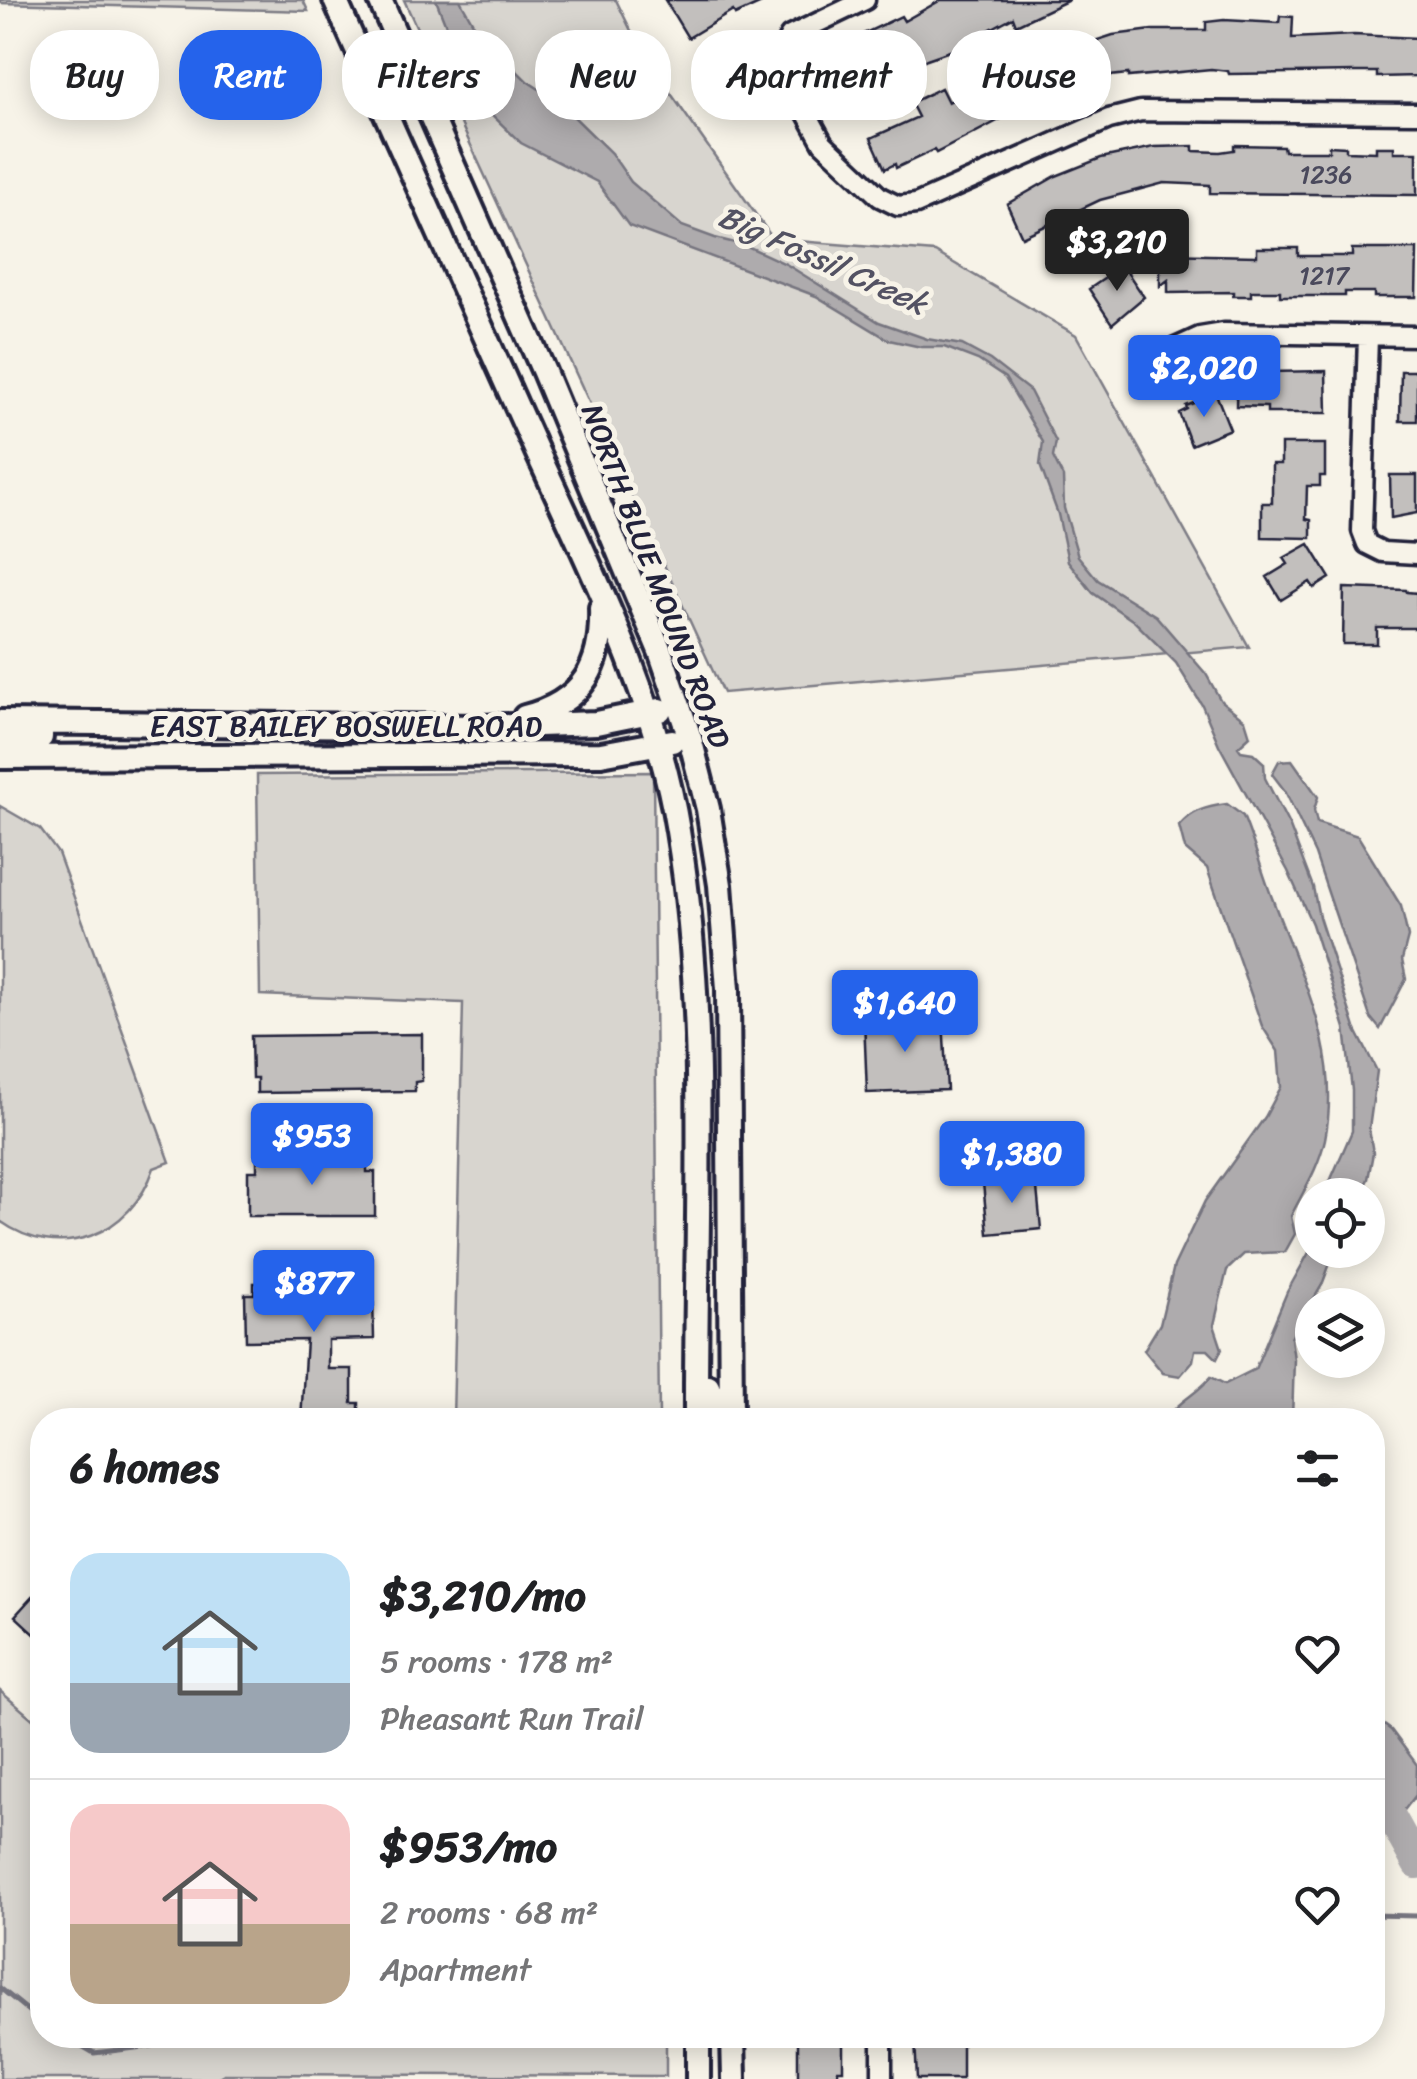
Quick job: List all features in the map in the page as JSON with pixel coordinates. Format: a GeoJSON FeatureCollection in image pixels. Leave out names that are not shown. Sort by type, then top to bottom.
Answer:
{"type":"FeatureCollection","features":[{"type":"Feature","properties":{"kind":"main road","name":"NORTH BLUE MOUND ROAD"},"geometry":{"type":"LineString","coordinates":[[335,0],[348,30]]}},
{"type":"Feature","properties":{"kind":"main road","name":"NORTH BLUE MOUND ROAD"},"geometry":{"type":"LineString","coordinates":[[380,0],[394,30]]}},
{"type":"Feature","properties":{"kind":"main road","name":"NORTH BLUE MOUND ROAD"},"geometry":{"type":"LineString","coordinates":[[388,120],[600,589],[657,744],[678,831],[694,1001],[696,1408]]}},
{"type":"Feature","properties":{"kind":"main road","name":"NORTH BLUE MOUND ROAD"},"geometry":{"type":"LineString","coordinates":[[434,120],[660,651],[690,738],[714,830],[728,989],[731,1408]]}},
{"type":"Feature","properties":{"kind":"main road","name":"NORTH BLUE MOUND ROAD"},"geometry":{"type":"LineString","coordinates":[[481,726],[543,712],[564,701],[580,686],[601,645],[600,589]]}},
{"type":"Feature","properties":{"kind":"main road","name":"EAST BAILEY BOSWELL ROAD"},"geometry":{"type":"LineString","coordinates":[[0,722],[481,726],[596,723],[678,706]]}},
{"type":"Feature","properties":{"kind":"main road"},"geometry":{"type":"LineString","coordinates":[[0,742],[33,742],[40,737],[41,722]]}},
{"type":"Feature","properties":{"kind":"main road","name":"EAST BAILEY BOSWELL ROAD"},"geometry":{"type":"LineString","coordinates":[[0,757],[601,754],[690,738]]}},
{"type":"Feature","properties":{"kind":"main road"},"geometry":{"type":"LineString","coordinates":[[696,1384],[708,1386],[714,1408]]}},
{"type":"Feature","properties":{"kind":"main road"},"geometry":{"type":"LineString","coordinates":[[698,2048],[698,2079]]}},
{"type":"Feature","properties":{"kind":"main road"},"geometry":{"type":"LineString","coordinates":[[733,2048],[734,2079]]}},
{"type":"Feature","properties":{"kind":"street"},"geometry":{"type":"LineString","coordinates":[[865,0],[790,36],[781,52],[781,67],[822,143],[880,197],[898,206],[916,204],[1108,118],[1141,111],[1417,113]]}},
{"type":"Feature","properties":{"kind":"street"},"geometry":{"type":"LineString","coordinates":[[1167,352],[1200,336],[1224,332],[1417,336]]}},
{"type":"Feature","properties":{"kind":"street"},"geometry":{"type":"LineString","coordinates":[[1368,336],[1362,531],[1368,544],[1383,552],[1417,554]]}},
{"type":"Feature","properties":{"kind":"street"},"geometry":{"type":"LineString","coordinates":[[882,2048],[882,2079]]}},
{"type":"Feature","properties":{"kind":"shaded area"},"geometry":{"type":"Polygon","coordinates":[[[303,0],[308,11],[0,3],[303,0]]]}},
{"type":"Feature","properties":{"kind":"shaded area"},"geometry":{"type":"Polygon","coordinates":[[[404,0],[616,0],[631,30],[535,30],[535,120],[671,120],[671,94],[773,239],[935,252],[1076,335],[1249,647],[723,693],[459,120],[515,120],[515,30],[418,30],[404,0]]]}},
{"type":"Feature","properties":{"kind":"shaded area"},"geometry":{"type":"Polygon","coordinates":[[[436,0],[460,0],[477,30],[448,30],[436,0]]]}},
{"type":"Feature","properties":{"kind":"shaded area"},"geometry":{"type":"Polygon","coordinates":[[[515,69],[535,86],[535,120],[577,120],[611,153],[631,182],[682,226],[747,246],[786,264],[879,322],[927,339],[962,345],[990,360],[1030,391],[1056,442],[1053,457],[1063,477],[1064,508],[1078,556],[1098,580],[1156,616],[1206,674],[1221,701],[1245,720],[1250,736],[1238,747],[1264,763],[1265,778],[1290,827],[1313,887],[1355,1028],[1377,1071],[1369,1129],[1373,1153],[1368,1178],[1331,1178],[1352,1131],[1345,1028],[1312,924],[1288,871],[1176,663],[1135,622],[1093,593],[1068,561],[1058,514],[1040,465],[1043,442],[1005,378],[978,360],[944,347],[889,340],[816,296],[629,226],[597,182],[521,143],[497,120],[515,120],[515,69]]]}},
{"type":"Feature","properties":{"kind":"shaded area"},"geometry":{"type":"Polygon","coordinates":[[[1292,760],[1318,797],[1314,810],[1317,823],[1358,836],[1401,906],[1408,937],[1402,960],[1406,979],[1380,1029],[1370,1017],[1315,854],[1285,791],[1272,774],[1279,761],[1292,760]]]}},
{"type":"Feature","properties":{"kind":"shaded area"},"geometry":{"type":"Polygon","coordinates":[[[653,772],[659,1408],[453,1408],[463,1003],[260,995],[257,775],[653,772]]]}},
{"type":"Feature","properties":{"kind":"shaded area"},"geometry":{"type":"Polygon","coordinates":[[[1227,804],[1243,816],[1317,1018],[1324,1047],[1329,1107],[1325,1139],[1310,1178],[1295,1178],[1295,1208],[1291,1216],[1295,1234],[1285,1252],[1244,1254],[1227,1270],[1214,1325],[1222,1349],[1217,1359],[1208,1350],[1195,1350],[1193,1361],[1180,1376],[1163,1373],[1144,1350],[1160,1324],[1174,1266],[1205,1201],[1265,1117],[1281,1087],[1278,1051],[1262,1026],[1207,868],[1185,849],[1179,826],[1189,816],[1227,804]]]}},
{"type":"Feature","properties":{"kind":"shaded area"},"geometry":{"type":"Polygon","coordinates":[[[0,806],[40,829],[58,853],[170,1162],[154,1168],[129,1211],[111,1226],[69,1241],[23,1234],[0,1221],[0,806]]]}},
{"type":"Feature","properties":{"kind":"shaded area"},"geometry":{"type":"Polygon","coordinates":[[[1300,1268],[1328,1268],[1320,1288],[1295,1288],[1292,1408],[1176,1408],[1211,1377],[1225,1384],[1255,1369],[1300,1268]]]}},
{"type":"Feature","properties":{"kind":"shaded area"},"geometry":{"type":"Polygon","coordinates":[[[0,1691],[30,1717],[30,2048],[666,2048],[666,2076],[224,2074],[215,2079],[0,2079],[0,1691]]]}},
{"type":"Feature","properties":{"kind":"shaded area"},"geometry":{"type":"Polygon","coordinates":[[[1385,1726],[1417,1765],[1416,1795],[1402,1813],[1385,1818],[1385,1726]]]}},
{"type":"Feature","properties":{"kind":"building"},"geometry":{"type":"Polygon","coordinates":[[[665,0],[768,0],[735,15],[733,11],[701,30],[691,30],[688,38],[665,0]]]}},
{"type":"Feature","properties":{"kind":"building"},"geometry":{"type":"Polygon","coordinates":[[[941,0],[1069,0],[1016,25],[1013,17],[989,30],[947,30],[947,52],[927,59],[927,30],[871,30],[901,16],[904,21],[941,0]]]}},
{"type":"Feature","properties":{"kind":"building"},"geometry":{"type":"Polygon","coordinates":[[[1280,16],[1293,17],[1292,38],[1417,38],[1417,76],[1377,77],[1377,72],[1229,74],[1211,69],[1111,76],[1113,35],[1206,30],[1206,22],[1224,20],[1279,23],[1280,16]]]}},
{"type":"Feature","properties":{"kind":"building"},"geometry":{"type":"Polygon","coordinates":[[[941,88],[947,100],[947,120],[999,120],[936,153],[934,150],[896,168],[895,164],[885,169],[871,138],[911,120],[927,120],[927,95],[941,88]]]}},
{"type":"Feature","properties":{"kind":"building"},"geometry":{"type":"Polygon","coordinates":[[[1234,145],[1283,146],[1284,151],[1329,151],[1329,146],[1376,152],[1376,147],[1394,147],[1394,152],[1417,152],[1417,195],[1210,193],[1210,185],[1164,183],[1100,200],[1022,237],[1007,204],[1056,176],[1101,158],[1154,147],[1193,146],[1193,151],[1220,152],[1234,150],[1234,145]]]}},
{"type":"Feature","properties":{"kind":"building"},"geometry":{"type":"Polygon","coordinates":[[[1257,248],[1298,248],[1298,256],[1352,256],[1352,249],[1417,249],[1416,297],[1374,297],[1374,292],[1280,296],[1280,291],[1251,291],[1251,296],[1233,296],[1233,292],[1168,293],[1168,280],[1160,286],[1160,254],[1257,256],[1257,248]]]}},
{"type":"Feature","properties":{"kind":"building"},"geometry":{"type":"Polygon","coordinates":[[[1123,266],[1144,297],[1112,324],[1089,289],[1123,266]]]}},
{"type":"Feature","properties":{"kind":"building"},"geometry":{"type":"Polygon","coordinates":[[[1237,368],[1326,371],[1327,413],[1267,413],[1267,407],[1236,406],[1237,368]]]}},
{"type":"Feature","properties":{"kind":"building"},"geometry":{"type":"Polygon","coordinates":[[[1401,371],[1417,371],[1417,421],[1400,421],[1401,371]]]}},
{"type":"Feature","properties":{"kind":"building"},"geometry":{"type":"Polygon","coordinates":[[[1216,394],[1230,429],[1191,445],[1179,413],[1186,406],[1216,394]]]}},
{"type":"Feature","properties":{"kind":"building"},"geometry":{"type":"Polygon","coordinates":[[[1281,444],[1325,444],[1325,476],[1320,476],[1320,486],[1307,486],[1306,519],[1311,520],[1311,538],[1262,537],[1262,503],[1272,503],[1272,464],[1281,464],[1281,444]]]}},
{"type":"Feature","properties":{"kind":"building"},"geometry":{"type":"Polygon","coordinates":[[[1390,475],[1417,475],[1417,513],[1391,518],[1390,475]]]}},
{"type":"Feature","properties":{"kind":"building"},"geometry":{"type":"Polygon","coordinates":[[[1309,544],[1330,578],[1314,588],[1310,582],[1281,600],[1267,577],[1288,564],[1284,558],[1309,544]]]}},
{"type":"Feature","properties":{"kind":"building"},"geometry":{"type":"Polygon","coordinates":[[[1344,588],[1417,593],[1417,628],[1377,628],[1377,644],[1343,644],[1344,588]]]}},
{"type":"Feature","properties":{"kind":"building"},"geometry":{"type":"Polygon","coordinates":[[[864,1019],[943,1019],[947,1090],[867,1093],[864,1019]]]}},
{"type":"Feature","properties":{"kind":"building"},"geometry":{"type":"Polygon","coordinates":[[[422,1034],[422,1081],[415,1082],[415,1091],[257,1093],[257,1078],[252,1078],[251,1036],[422,1034]]]}},
{"type":"Feature","properties":{"kind":"building"},"geometry":{"type":"Polygon","coordinates":[[[367,1158],[367,1172],[375,1172],[375,1216],[248,1216],[248,1171],[257,1171],[257,1159],[367,1158]]]}},
{"type":"Feature","properties":{"kind":"building"},"geometry":{"type":"Polygon","coordinates":[[[1036,1178],[1041,1229],[988,1234],[983,1183],[1036,1178]]]}},
{"type":"Feature","properties":{"kind":"building"},"geometry":{"type":"Polygon","coordinates":[[[365,1281],[365,1296],[373,1296],[374,1339],[328,1340],[328,1369],[352,1369],[352,1403],[359,1403],[359,1408],[302,1408],[306,1340],[246,1341],[245,1294],[254,1294],[254,1283],[365,1281]]]}},
{"type":"Feature","properties":{"kind":"building"},"geometry":{"type":"Polygon","coordinates":[[[30,1599],[30,1630],[15,1616],[30,1599]]]}},
{"type":"Feature","properties":{"kind":"building"},"geometry":{"type":"Polygon","coordinates":[[[798,2048],[843,2048],[843,2070],[838,2070],[838,2079],[798,2079],[798,2048]]]}},
{"type":"Feature","properties":{"kind":"building"},"geometry":{"type":"Polygon","coordinates":[[[915,2048],[962,2048],[962,2079],[917,2079],[915,2048]]]}},
{"type":"Feature","properties":{"kind":"waterway","name":"Big Fossil Creek"},"geometry":{"type":"LineString","coordinates":[[1385,1806],[1417,1864]]}},
{"type":"Feature","properties":{"kind":"waterway"},"geometry":{"type":"LineString","coordinates":[[1385,1915],[1417,1916]]}},
{"type":"Feature","properties":{"kind":"waterway"},"geometry":{"type":"LineString","coordinates":[[0,1988],[30,2012]]}},
{"type":"Feature","properties":{"kind":"waterway"},"geometry":{"type":"LineString","coordinates":[[85,2048],[94,2053],[135,2048]]}}]}
